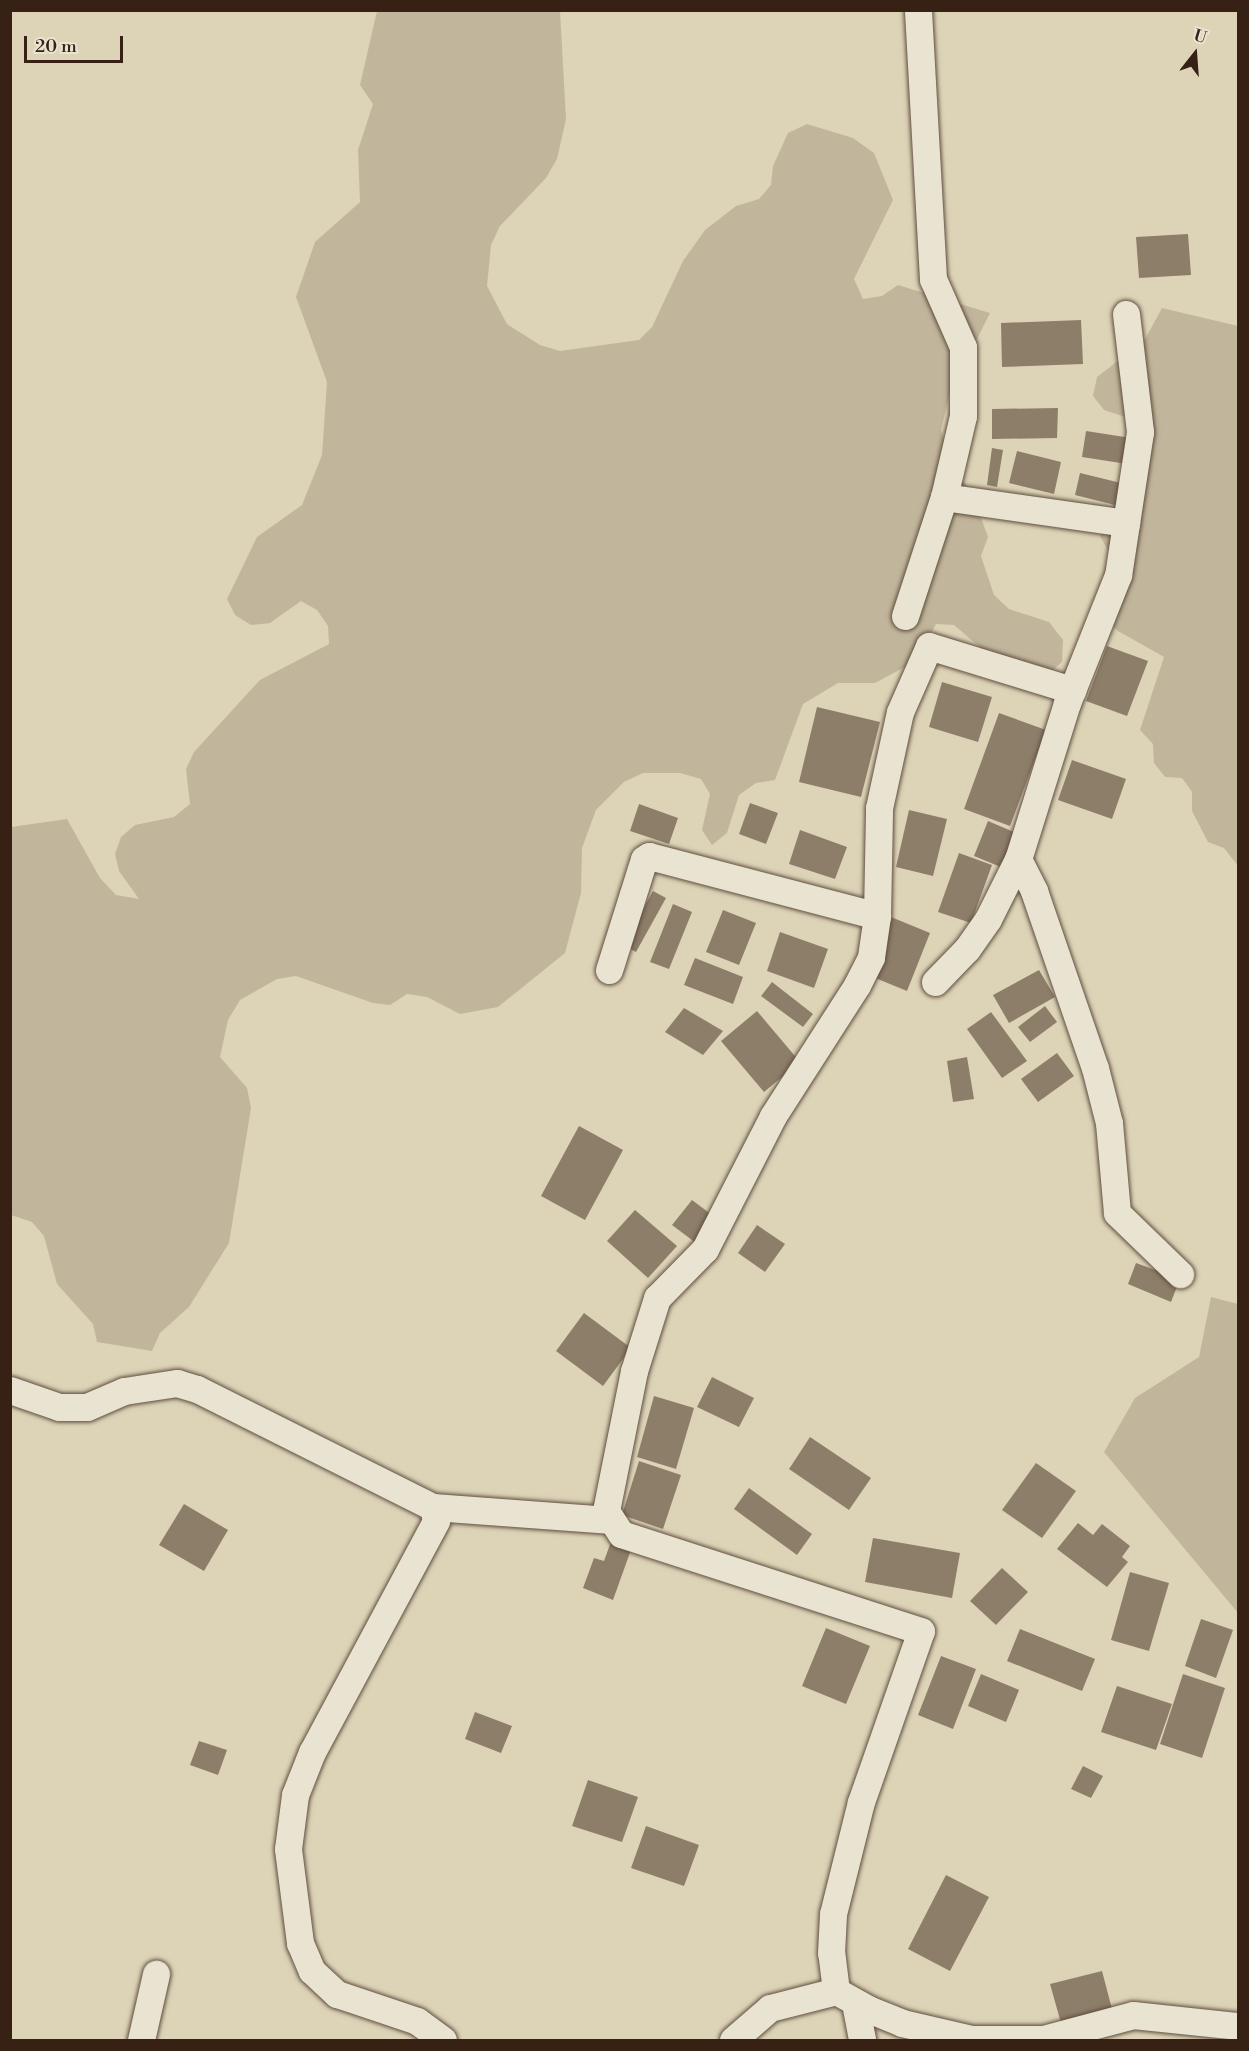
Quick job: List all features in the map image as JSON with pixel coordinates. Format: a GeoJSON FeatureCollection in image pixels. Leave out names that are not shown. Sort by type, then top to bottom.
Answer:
{"type":"FeatureCollection","features":[{"type":"Feature","properties":{"kind":"street"},"geometry":{"type":"LineString","coordinates":[[905,615],[944,497],[963,416],[963,347],[933,279],[918,10]]}},
{"type":"Feature","properties":{"kind":"street"},"geometry":{"type":"LineString","coordinates":[[935,982],[967,949],[988,919],[1018,859],[1072,690],[1118,575],[1140,432],[1126,314]]}},
{"type":"Feature","properties":{"kind":"street"},"geometry":{"type":"LineString","coordinates":[[944,497],[1126,523]]}},
{"type":"Feature","properties":{"kind":"street"},"geometry":{"type":"LineString","coordinates":[[862,2040],[831,1953],[833,1914],[861,1802],[921,1631],[621,1534],[609,1520],[606,1511],[634,1371],[657,1298],[705,1249],[773,1116],[857,985],[871,957],[877,916],[879,808],[900,712],[929,646],[1072,690]]}},
{"type":"Feature","properties":{"kind":"street"},"geometry":{"type":"LineString","coordinates":[[609,970],[644,859],[649,856],[877,916]]}},
{"type":"Feature","properties":{"kind":"street"},"geometry":{"type":"LineString","coordinates":[[1018,859],[1034,891],[1095,1068],[1109,1123],[1117,1213],[1180,1274]]}},
{"type":"Feature","properties":{"kind":"street"},"geometry":{"type":"LineString","coordinates":[[10,1390],[59,1407],[87,1407],[124,1391],[177,1383],[197,1389],[433,1507],[609,1520]]}},
{"type":"Feature","properties":{"kind":"street"},"geometry":{"type":"LineString","coordinates":[[433,1507],[436,1521],[312,1752],[295,1795],[288,1849],[300,1942],[312,1971],[337,1994],[417,2021],[443,2040]]}},
{"type":"Feature","properties":{"kind":"street"},"geometry":{"type":"LineString","coordinates":[[141,2040],[156,1974]]}},
{"type":"Feature","properties":{"kind":"street"},"geometry":{"type":"LineString","coordinates":[[733,2040],[770,2008],[845,1997],[902,2023],[972,2038],[1043,2039],[1133,2015],[1239,2026]]}},
{"type":"Feature","properties":{"kind":"shaded area"},"geometry":{"type":"Polygon","coordinates":[[[377,11],[560,11],[566,119],[557,159],[546,178],[500,226],[491,245],[487,286],[507,324],[540,345],[560,351],[639,340],[652,327],[683,261],[705,230],[736,206],[759,199],[771,185],[773,166],[788,133],[807,124],[853,138],[874,153],[893,200],[854,279],[863,299],[882,296],[898,285],[990,313],[968,357],[955,372],[941,430],[952,469],[966,485],[963,505],[981,518],[988,537],[981,556],[994,595],[1009,609],[1049,622],[1063,640],[1062,662],[1047,675],[982,649],[954,625],[936,624],[916,661],[875,683],[838,683],[803,704],[775,780],[756,783],[739,795],[727,833],[712,845],[702,830],[710,794],[701,779],[680,773],[643,773],[624,782],[596,810],[582,848],[581,893],[565,953],[498,1007],[460,1014],[427,997],[407,994],[390,1005],[373,1003],[296,976],[277,979],[240,1000],[228,1020],[220,1057],[247,1088],[251,1108],[229,1243],[189,1307],[160,1333],[152,1351],[97,1342],[93,1324],[57,1284],[44,1236],[32,1222],[11,1215],[11,827],[67,819],[100,878],[116,895],[139,899],[119,871],[115,854],[121,837],[135,825],[174,817],[190,804],[186,769],[194,752],[260,680],[329,644],[328,626],[317,610],[301,601],[270,623],[251,625],[235,615],[227,599],[257,537],[302,505],[322,455],[327,382],[296,297],[315,242],[360,202],[358,150],[373,104],[360,85],[377,11]]]}},
{"type":"Feature","properties":{"kind":"shaded area"},"geometry":{"type":"Polygon","coordinates":[[[1162,308],[1238,326],[1238,866],[1224,848],[1208,842],[1192,811],[1192,792],[1182,778],[1165,777],[1154,763],[1153,744],[1140,730],[1164,657],[1118,631],[1105,620],[1098,601],[1109,552],[1100,536],[1119,506],[1138,421],[1104,410],[1093,396],[1097,377],[1144,341],[1162,308]]]}},
{"type":"Feature","properties":{"kind":"shaded area"},"geometry":{"type":"Polygon","coordinates":[[[1211,1297],[1238,1304],[1238,1613],[1104,1452],[1135,1398],[1199,1357],[1211,1297]]]}},
{"type":"Feature","properties":{"kind":"building"},"geometry":{"type":"Polygon","coordinates":[[[1188,234],[1191,275],[1139,278],[1136,237],[1188,234]]]}},
{"type":"Feature","properties":{"kind":"building"},"geometry":{"type":"Polygon","coordinates":[[[1081,320],[1083,364],[1002,367],[1001,323],[1081,320]]]}},
{"type":"Feature","properties":{"kind":"building"},"geometry":{"type":"Polygon","coordinates":[[[1058,408],[1057,438],[992,439],[992,409],[1058,408]]]}},
{"type":"Feature","properties":{"kind":"building"},"geometry":{"type":"Polygon","coordinates":[[[1086,431],[1131,438],[1127,464],[1082,457],[1086,431]]]}},
{"type":"Feature","properties":{"kind":"building"},"geometry":{"type":"Polygon","coordinates":[[[992,448],[1003,450],[997,487],[987,485],[992,448]]]}},
{"type":"Feature","properties":{"kind":"building"},"geometry":{"type":"Polygon","coordinates":[[[1017,451],[1061,462],[1054,494],[1009,483],[1017,451]]]}},
{"type":"Feature","properties":{"kind":"building"},"geometry":{"type":"Polygon","coordinates":[[[1080,473],[1125,484],[1119,506],[1075,495],[1080,473]]]}},
{"type":"Feature","properties":{"kind":"building"},"geometry":{"type":"Polygon","coordinates":[[[1107,646],[1148,661],[1127,716],[1086,701],[1107,646]]]}},
{"type":"Feature","properties":{"kind":"building"},"geometry":{"type":"Polygon","coordinates":[[[942,682],[992,697],[978,742],[929,727],[942,682]]]}},
{"type":"Feature","properties":{"kind":"building"},"geometry":{"type":"Polygon","coordinates":[[[817,707],[880,722],[861,797],[799,782],[817,707]]]}},
{"type":"Feature","properties":{"kind":"building"},"geometry":{"type":"Polygon","coordinates":[[[999,713],[1046,730],[1010,826],[964,809],[999,713]]]}},
{"type":"Feature","properties":{"kind":"building"},"geometry":{"type":"Polygon","coordinates":[[[1072,760],[1126,779],[1112,819],[1058,800],[1072,760]]]}},
{"type":"Feature","properties":{"kind":"building"},"geometry":{"type":"Polygon","coordinates":[[[750,803],[778,813],[766,844],[739,834],[750,803]]]}},
{"type":"Feature","properties":{"kind":"building"},"geometry":{"type":"Polygon","coordinates":[[[639,804],[678,818],[669,844],[630,831],[639,804]]]}},
{"type":"Feature","properties":{"kind":"building"},"geometry":{"type":"Polygon","coordinates":[[[909,810],[947,819],[933,876],[896,867],[909,810]]]}},
{"type":"Feature","properties":{"kind":"building"},"geometry":{"type":"Polygon","coordinates":[[[988,821],[1023,836],[1008,870],[974,856],[988,821]]]}},
{"type":"Feature","properties":{"kind":"building"},"geometry":{"type":"Polygon","coordinates":[[[800,830],[847,847],[835,879],[789,864],[800,830]]]}},
{"type":"Feature","properties":{"kind":"building"},"geometry":{"type":"Polygon","coordinates":[[[959,853],[992,865],[971,923],[938,912],[959,853]]]}},
{"type":"Feature","properties":{"kind":"building"},"geometry":{"type":"Polygon","coordinates":[[[653,891],[666,898],[636,952],[623,945],[653,891]]]}},
{"type":"Feature","properties":{"kind":"building"},"geometry":{"type":"Polygon","coordinates":[[[673,904],[692,912],[669,969],[650,962],[673,904]]]}},
{"type":"Feature","properties":{"kind":"building"},"geometry":{"type":"Polygon","coordinates":[[[723,910],[756,923],[739,965],[706,952],[723,910]]]}},
{"type":"Feature","properties":{"kind":"building"},"geometry":{"type":"Polygon","coordinates":[[[891,917],[930,933],[907,991],[868,975],[891,917]]]}},
{"type":"Feature","properties":{"kind":"building"},"geometry":{"type":"Polygon","coordinates":[[[780,932],[828,949],[814,988],[767,971],[780,932]]]}},
{"type":"Feature","properties":{"kind":"building"},"geometry":{"type":"Polygon","coordinates":[[[695,958],[743,977],[733,1004],[684,985],[695,958]]]}},
{"type":"Feature","properties":{"kind":"building"},"geometry":{"type":"Polygon","coordinates":[[[1039,970],[1055,997],[1009,1023],[993,995],[1039,970]]]}},
{"type":"Feature","properties":{"kind":"building"},"geometry":{"type":"Polygon","coordinates":[[[772,982],[813,1014],[803,1027],[761,996],[772,982]]]}},
{"type":"Feature","properties":{"kind":"building"},"geometry":{"type":"Polygon","coordinates":[[[1045,1006],[1057,1022],[1030,1042],[1018,1027],[1045,1006]]]}},
{"type":"Feature","properties":{"kind":"building"},"geometry":{"type":"Polygon","coordinates":[[[684,1008],[723,1031],[703,1055],[665,1032],[684,1008]]]}},
{"type":"Feature","properties":{"kind":"building"},"geometry":{"type":"Polygon","coordinates":[[[757,1011],[800,1062],[764,1092],[721,1041],[757,1011]]]}},
{"type":"Feature","properties":{"kind":"building"},"geometry":{"type":"Polygon","coordinates":[[[991,1012],[1027,1061],[1002,1078],[967,1029],[991,1012]]]}},
{"type":"Feature","properties":{"kind":"building"},"geometry":{"type":"Polygon","coordinates":[[[1057,1053],[1074,1076],[1038,1102],[1021,1079],[1057,1053]]]}},
{"type":"Feature","properties":{"kind":"building"},"geometry":{"type":"Polygon","coordinates":[[[967,1057],[974,1099],[953,1102],[947,1061],[967,1057]]]}},
{"type":"Feature","properties":{"kind":"building"},"geometry":{"type":"Polygon","coordinates":[[[579,1126],[623,1150],[585,1220],[541,1196],[579,1126]]]}},
{"type":"Feature","properties":{"kind":"building"},"geometry":{"type":"Polygon","coordinates":[[[692,1200],[716,1218],[696,1243],[672,1225],[692,1200]]]}},
{"type":"Feature","properties":{"kind":"building"},"geometry":{"type":"Polygon","coordinates":[[[635,1210],[677,1246],[648,1278],[607,1241],[635,1210]]]}},
{"type":"Feature","properties":{"kind":"building"},"geometry":{"type":"Polygon","coordinates":[[[757,1225],[785,1244],[765,1272],[738,1253],[757,1225]]]}},
{"type":"Feature","properties":{"kind":"building"},"geometry":{"type":"Polygon","coordinates":[[[1136,1263],[1180,1279],[1171,1302],[1128,1284],[1136,1263]]]}},
{"type":"Feature","properties":{"kind":"building"},"geometry":{"type":"Polygon","coordinates":[[[584,1313],[631,1348],[603,1386],[556,1351],[584,1313]]]}},
{"type":"Feature","properties":{"kind":"building"},"geometry":{"type":"Polygon","coordinates":[[[712,1377],[754,1398],[739,1427],[697,1407],[712,1377]]]}},
{"type":"Feature","properties":{"kind":"building"},"geometry":{"type":"Polygon","coordinates":[[[654,1396],[694,1408],[676,1469],[637,1457],[654,1396]]]}},
{"type":"Feature","properties":{"kind":"building"},"geometry":{"type":"Polygon","coordinates":[[[810,1437],[871,1478],[849,1510],[789,1469],[810,1437]]]}},
{"type":"Feature","properties":{"kind":"building"},"geometry":{"type":"Polygon","coordinates":[[[639,1461],[681,1475],[663,1529],[622,1515],[639,1461]]]}},
{"type":"Feature","properties":{"kind":"building"},"geometry":{"type":"Polygon","coordinates":[[[1036,1463],[1076,1491],[1042,1538],[1002,1510],[1036,1463]]]}},
{"type":"Feature","properties":{"kind":"building"},"geometry":{"type":"Polygon","coordinates":[[[749,1488],[812,1534],[797,1555],[734,1509],[749,1488]]]}},
{"type":"Feature","properties":{"kind":"building"},"geometry":{"type":"Polygon","coordinates":[[[184,1504],[228,1530],[204,1571],[159,1545],[184,1504]]]}},
{"type":"Feature","properties":{"kind":"building"},"geometry":{"type":"Polygon","coordinates":[[[1078,1523],[1093,1535],[1102,1524],[1130,1546],[1122,1557],[1128,1562],[1107,1587],[1057,1549],[1078,1523]]]}},
{"type":"Feature","properties":{"kind":"building"},"geometry":{"type":"Polygon","coordinates":[[[873,1538],[960,1553],[952,1598],[865,1582],[873,1538]]]}},
{"type":"Feature","properties":{"kind":"building"},"geometry":{"type":"Polygon","coordinates":[[[612,1539],[632,1547],[613,1600],[583,1588],[594,1558],[604,1561],[612,1539]]]}},
{"type":"Feature","properties":{"kind":"building"},"geometry":{"type":"Polygon","coordinates":[[[1002,1568],[1028,1592],[996,1625],[970,1601],[1002,1568]]]}},
{"type":"Feature","properties":{"kind":"building"},"geometry":{"type":"Polygon","coordinates":[[[1130,1572],[1169,1583],[1149,1651],[1111,1640],[1130,1572]]]}},
{"type":"Feature","properties":{"kind":"building"},"geometry":{"type":"Polygon","coordinates":[[[1201,1619],[1233,1630],[1216,1678],[1185,1666],[1201,1619]]]}},
{"type":"Feature","properties":{"kind":"building"},"geometry":{"type":"Polygon","coordinates":[[[826,1628],[870,1646],[846,1704],[802,1686],[826,1628]]]}},
{"type":"Feature","properties":{"kind":"building"},"geometry":{"type":"Polygon","coordinates":[[[1020,1629],[1095,1659],[1082,1691],[1007,1661],[1020,1629]]]}},
{"type":"Feature","properties":{"kind":"building"},"geometry":{"type":"Polygon","coordinates":[[[941,1656],[976,1669],[953,1729],[918,1715],[941,1656]]]}},
{"type":"Feature","properties":{"kind":"building"},"geometry":{"type":"Polygon","coordinates":[[[981,1674],[1019,1690],[1006,1722],[968,1706],[981,1674]]]}},
{"type":"Feature","properties":{"kind":"building"},"geometry":{"type":"Polygon","coordinates":[[[1183,1674],[1225,1688],[1202,1758],[1160,1744],[1183,1674]]]}},
{"type":"Feature","properties":{"kind":"building"},"geometry":{"type":"Polygon","coordinates":[[[1117,1686],[1172,1704],[1156,1750],[1101,1732],[1117,1686]]]}},
{"type":"Feature","properties":{"kind":"building"},"geometry":{"type":"Polygon","coordinates":[[[475,1712],[512,1726],[501,1753],[465,1739],[475,1712]]]}},
{"type":"Feature","properties":{"kind":"building"},"geometry":{"type":"Polygon","coordinates":[[[199,1741],[227,1750],[218,1775],[190,1765],[199,1741]]]}},
{"type":"Feature","properties":{"kind":"building"},"geometry":{"type":"Polygon","coordinates":[[[1083,1766],[1103,1776],[1091,1798],[1071,1789],[1083,1766]]]}},
{"type":"Feature","properties":{"kind":"building"},"geometry":{"type":"Polygon","coordinates":[[[588,1780],[638,1797],[622,1842],[572,1826],[588,1780]]]}},
{"type":"Feature","properties":{"kind":"building"},"geometry":{"type":"Polygon","coordinates":[[[646,1826],[699,1845],[684,1886],[631,1868],[646,1826]]]}},
{"type":"Feature","properties":{"kind":"building"},"geometry":{"type":"Polygon","coordinates":[[[946,1875],[989,1897],[950,1971],[908,1949],[946,1875]]]}},
{"type":"Feature","properties":{"kind":"building"},"geometry":{"type":"Polygon","coordinates":[[[1102,1971],[1112,2009],[1061,2023],[1050,1984],[1102,1971]]]}}]}
